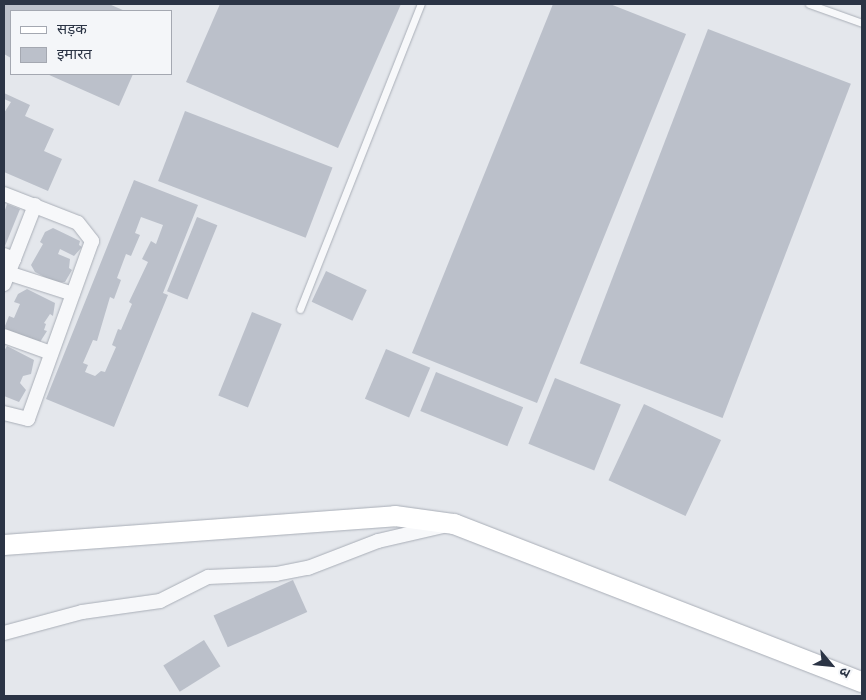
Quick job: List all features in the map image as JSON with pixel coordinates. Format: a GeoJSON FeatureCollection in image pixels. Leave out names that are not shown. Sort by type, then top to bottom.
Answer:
{"type":"FeatureCollection","features":[{"type":"Feature","properties":{"kind":"street"},"geometry":{"type":"LineString","coordinates":[[4,194],[78,223],[92,241],[28,419],[4,413]]}},
{"type":"Feature","properties":{"kind":"street"},"geometry":{"type":"LineString","coordinates":[[35,205],[9,257],[6,278],[73,294]]}},
{"type":"Feature","properties":{"kind":"street"},"geometry":{"type":"LineString","coordinates":[[4,336],[51,353]]}},
{"type":"Feature","properties":{"kind":"street"},"geometry":{"type":"LineString","coordinates":[[4,546],[395,516],[454,524],[862,682]]}},
{"type":"Feature","properties":{"kind":"street"},"geometry":{"type":"LineString","coordinates":[[4,633],[82,612],[160,601],[208,577],[276,574],[308,568],[378,541],[454,524]]}},
{"type":"Feature","properties":{"kind":"lane"},"geometry":{"type":"LineString","coordinates":[[300,309],[421,4]]}},
{"type":"Feature","properties":{"kind":"lane"},"geometry":{"type":"LineString","coordinates":[[809,4],[862,23]]}},
{"type":"Feature","properties":{"kind":"building"},"geometry":{"type":"Polygon","coordinates":[[[4,4],[109,4],[123,10],[10,10],[10,57],[4,54],[4,4]]]}},
{"type":"Feature","properties":{"kind":"building"},"geometry":{"type":"Polygon","coordinates":[[[220,4],[401,4],[338,148],[186,82],[220,4]]]}},
{"type":"Feature","properties":{"kind":"building"},"geometry":{"type":"Polygon","coordinates":[[[553,4],[610,4],[686,34],[537,403],[412,353],[553,4]]]}},
{"type":"Feature","properties":{"kind":"building"},"geometry":{"type":"Polygon","coordinates":[[[708,29],[851,84],[723,418],[580,363],[708,29]]]}},
{"type":"Feature","properties":{"kind":"building"},"geometry":{"type":"Polygon","coordinates":[[[49,75],[133,75],[119,106],[49,75]]]}},
{"type":"Feature","properties":{"kind":"building"},"geometry":{"type":"Polygon","coordinates":[[[4,93],[30,105],[25,116],[54,129],[44,151],[62,159],[48,191],[4,172],[4,113],[11,102],[4,99],[4,93]]]}},
{"type":"Feature","properties":{"kind":"building"},"geometry":{"type":"Polygon","coordinates":[[[185,111],[333,168],[306,238],[158,181],[185,111]]]}},
{"type":"Feature","properties":{"kind":"building"},"geometry":{"type":"Polygon","coordinates":[[[134,180],[198,205],[163,293],[168,295],[114,427],[46,399],[134,180]],[[141,217],[135,233],[140,235],[131,256],[126,254],[117,278],[121,280],[114,299],[110,297],[97,341],[93,340],[83,363],[88,365],[85,372],[95,376],[101,371],[105,372],[116,347],[112,345],[118,329],[121,330],[132,304],[129,302],[148,262],[142,259],[151,241],[156,244],[163,225],[141,217]]]}},
{"type":"Feature","properties":{"kind":"building"},"geometry":{"type":"Polygon","coordinates":[[[7,204],[20,209],[5,246],[4,213],[7,204]]]}},
{"type":"Feature","properties":{"kind":"building"},"geometry":{"type":"Polygon","coordinates":[[[197,217],[217,225],[187,299],[167,291],[197,217]]]}},
{"type":"Feature","properties":{"kind":"building"},"geometry":{"type":"Polygon","coordinates":[[[53,228],[80,241],[79,245],[82,247],[74,256],[60,249],[58,254],[70,259],[69,268],[72,270],[65,282],[56,283],[35,272],[31,265],[43,244],[40,242],[45,232],[53,228]]]}},
{"type":"Feature","properties":{"kind":"building"},"geometry":{"type":"Polygon","coordinates":[[[326,271],[367,290],[352,321],[312,302],[326,271]]]}},
{"type":"Feature","properties":{"kind":"building"},"geometry":{"type":"Polygon","coordinates":[[[27,289],[55,303],[53,316],[50,314],[44,323],[46,324],[44,330],[47,331],[40,342],[6,331],[5,326],[9,316],[14,318],[20,304],[14,302],[18,294],[27,289]]]}},
{"type":"Feature","properties":{"kind":"building"},"geometry":{"type":"Polygon","coordinates":[[[252,312],[282,324],[248,407],[218,395],[252,312]]]}},
{"type":"Feature","properties":{"kind":"building"},"geometry":{"type":"Polygon","coordinates":[[[7,346],[34,360],[31,374],[23,376],[20,383],[26,390],[19,402],[4,396],[4,351],[7,346]]]}},
{"type":"Feature","properties":{"kind":"building"},"geometry":{"type":"Polygon","coordinates":[[[386,349],[430,368],[409,417],[365,399],[386,349]]]}},
{"type":"Feature","properties":{"kind":"building"},"geometry":{"type":"Polygon","coordinates":[[[436,372],[523,407],[507,446],[420,411],[436,372]]]}},
{"type":"Feature","properties":{"kind":"building"},"geometry":{"type":"Polygon","coordinates":[[[555,378],[621,405],[594,470],[528,444],[555,378]]]}},
{"type":"Feature","properties":{"kind":"building"},"geometry":{"type":"Polygon","coordinates":[[[644,404],[721,440],[686,516],[609,480],[644,404]]]}},
{"type":"Feature","properties":{"kind":"building"},"geometry":{"type":"Polygon","coordinates":[[[293,580],[307,612],[228,647],[214,615],[293,580]]]}},
{"type":"Feature","properties":{"kind":"building"},"geometry":{"type":"Polygon","coordinates":[[[204,640],[220,666],[180,692],[163,665],[204,640]]]}}]}
